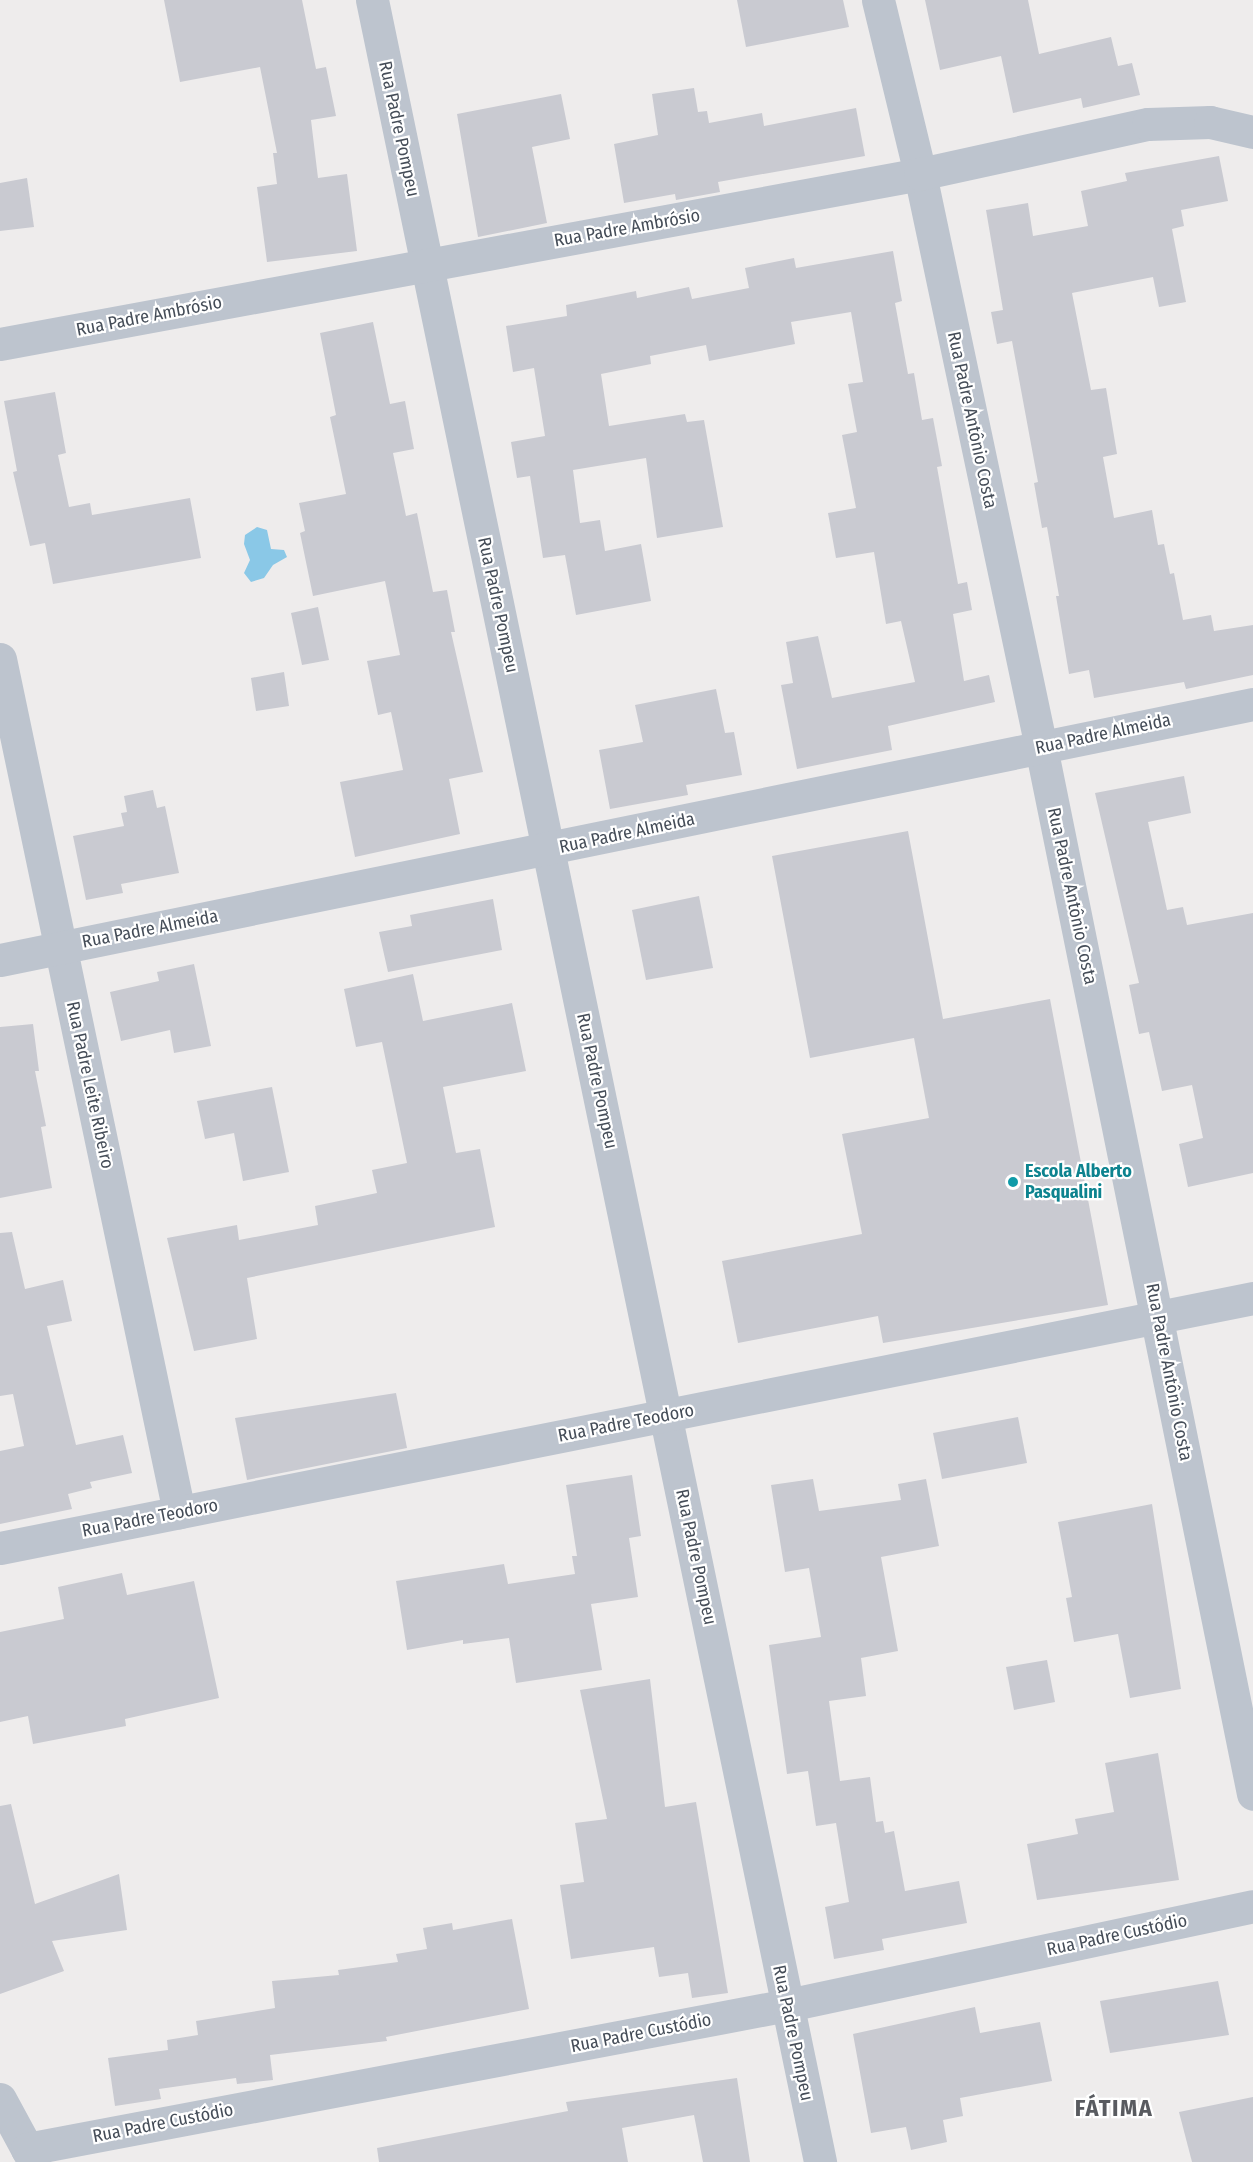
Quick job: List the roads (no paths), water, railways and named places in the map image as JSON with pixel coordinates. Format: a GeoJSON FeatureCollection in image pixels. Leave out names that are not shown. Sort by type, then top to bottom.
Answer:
{"type":"FeatureCollection","features":[{"type":"Feature","properties":{"kind":"street","name":"Rua Padre Pompeu"},"geometry":{"type":"LineString","coordinates":[[372,0],[820,2162]]}},
{"type":"Feature","properties":{"kind":"street","name":"Rua Padre Antônio Costa"},"geometry":{"type":"LineString","coordinates":[[878,0],[920,174],[1041,747],[1253,1794]]}},
{"type":"Feature","properties":{"kind":"street","name":"Rua Padre Ambrósio"},"geometry":{"type":"LineString","coordinates":[[0,344],[920,174],[1148,124],[1210,122],[1253,132]]}},
{"type":"Feature","properties":{"kind":"street","name":"Rua Padre Leite Ribeiro"},"geometry":{"type":"LineString","coordinates":[[0,659],[179,1512]]}},
{"type":"Feature","properties":{"kind":"street","name":"Rua Padre Almeida"},"geometry":{"type":"LineString","coordinates":[[0,960],[1253,704]]}},
{"type":"Feature","properties":{"kind":"street","name":"Rua Padre Teodoro"},"geometry":{"type":"LineString","coordinates":[[0,1548],[1253,1298]]}},
{"type":"Feature","properties":{"kind":"street","name":"Rua Padre Custódio"},"geometry":{"type":"LineString","coordinates":[[30,2156],[788,2005],[1253,1906]]}},
{"type":"Feature","properties":{"kind":"street"},"geometry":{"type":"LineString","coordinates":[[0,2099],[30,2156]]}},
{"type":"Feature","properties":{"kind":"water"},"geometry":{"type":"Polygon","coordinates":[[[257,527],[267,530],[271,549],[284,550],[287,557],[273,565],[264,578],[251,582],[244,573],[250,560],[244,544],[245,535],[257,527]]]}},
{"type":"Feature","properties":{"kind":"place","name":"Escola Alberto Pasqualini"},"geometry":{"type":"Point","coordinates":[1013,1182]}},
{"type":"Feature","properties":{"kind":"district","name":"FÁTIMA"},"geometry":{"type":"Point","coordinates":[1114,2109]}}]}
